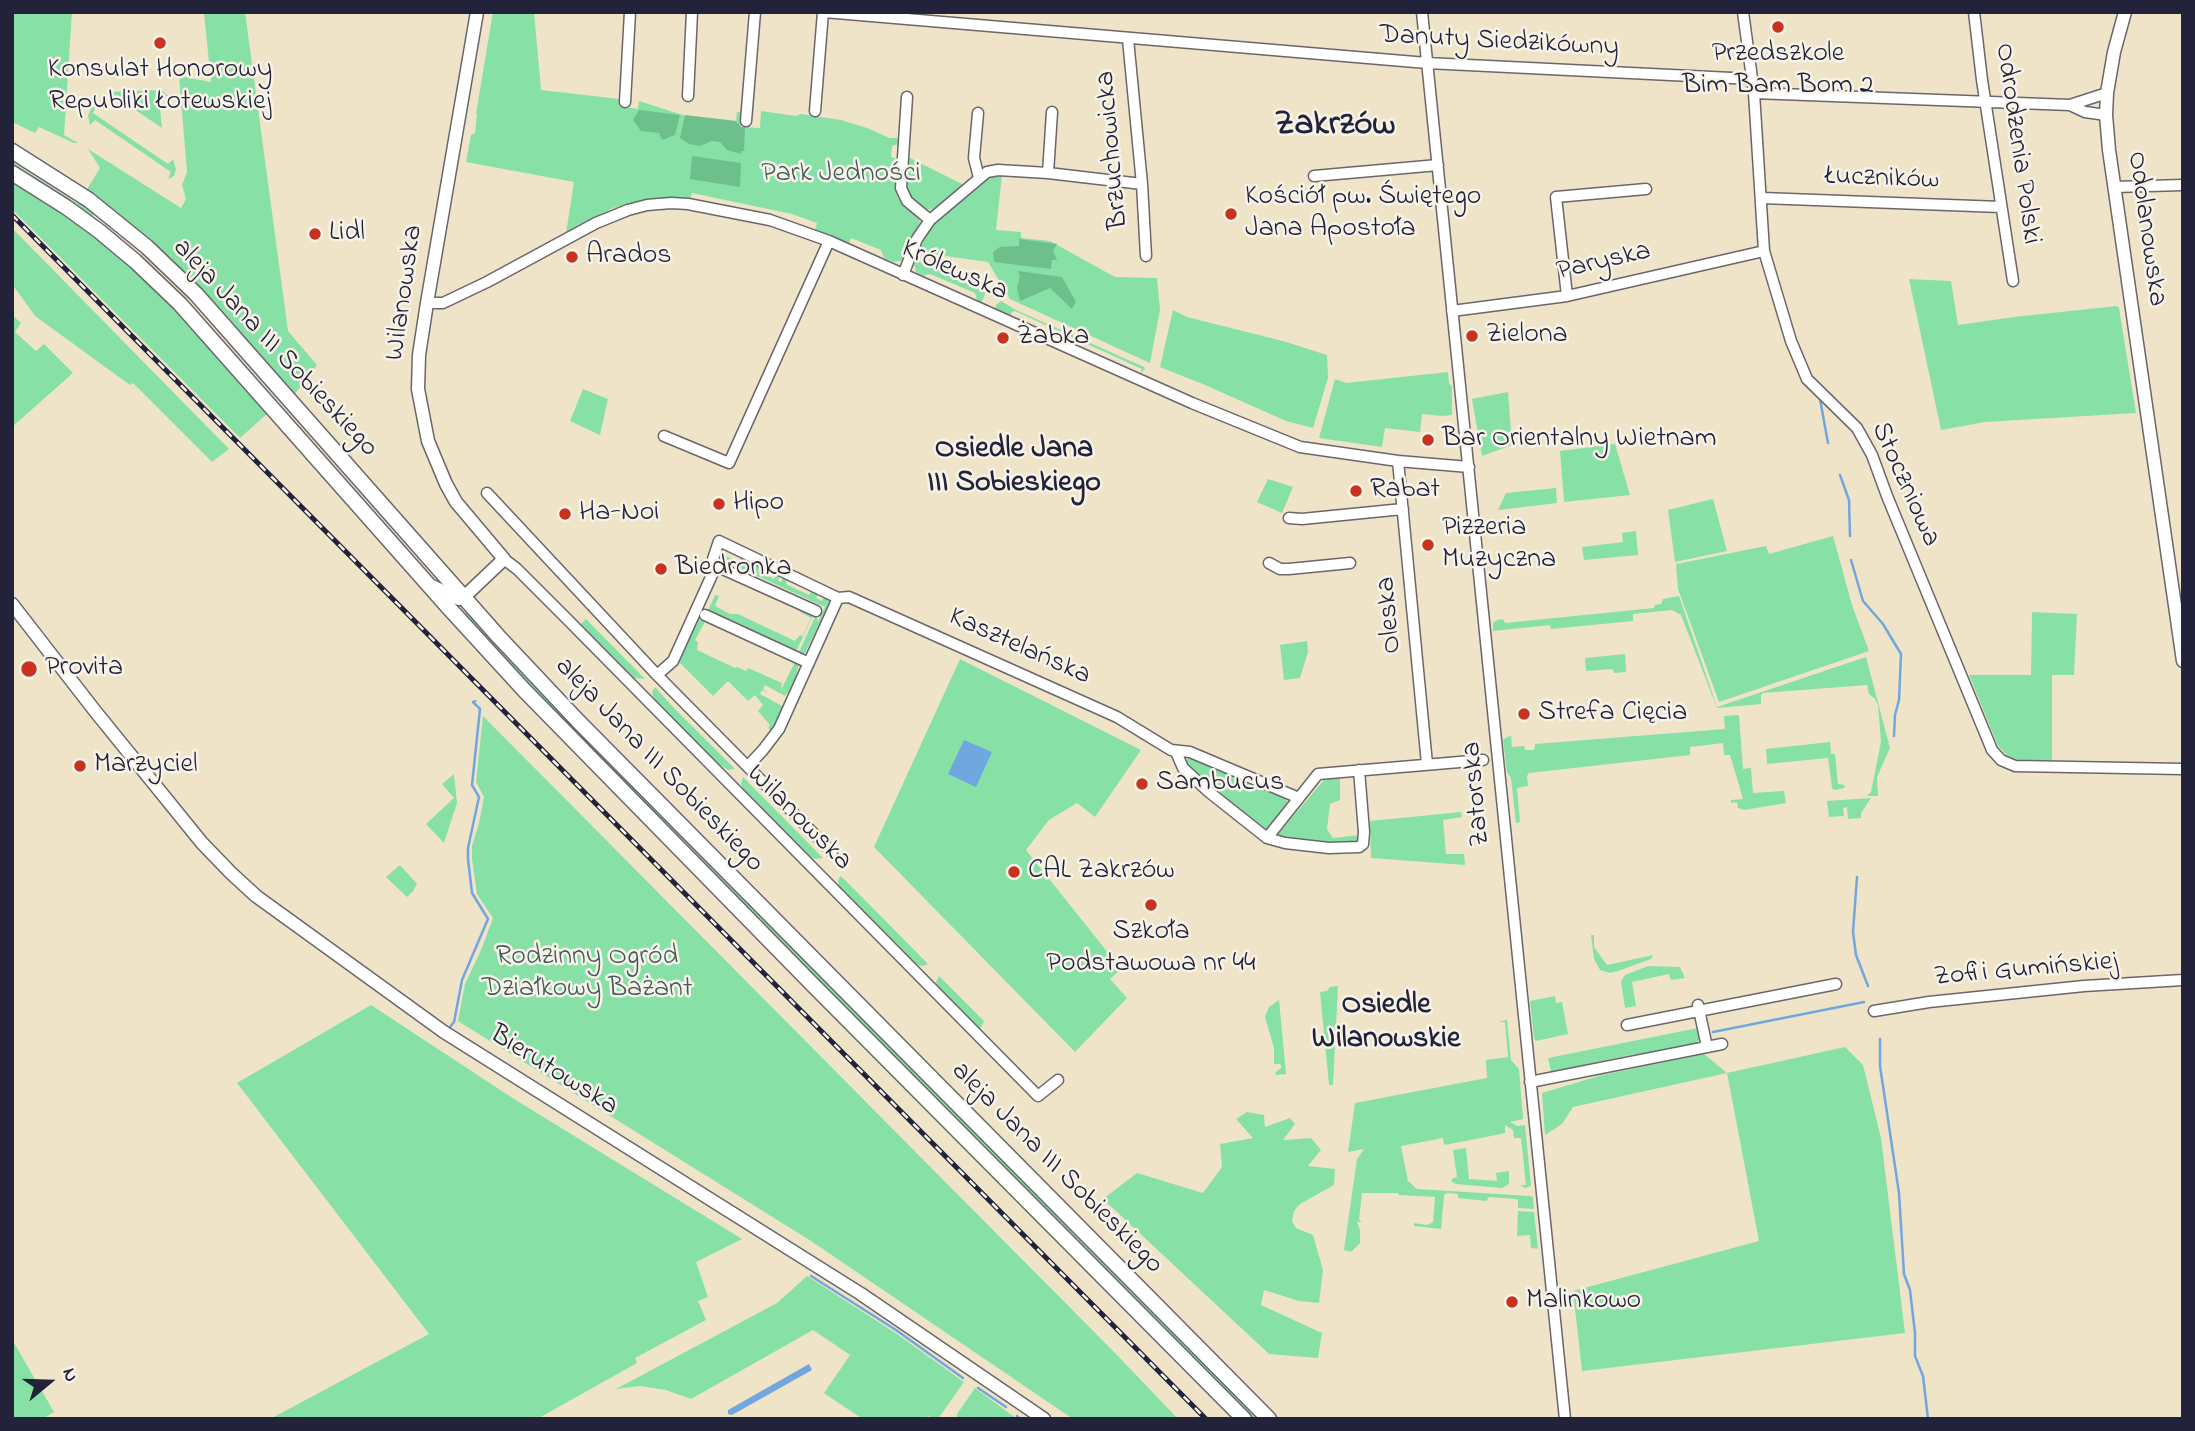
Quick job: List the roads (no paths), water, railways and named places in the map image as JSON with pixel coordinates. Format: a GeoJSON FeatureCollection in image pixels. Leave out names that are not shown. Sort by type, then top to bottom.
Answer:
{"type":"FeatureCollection","features":[{"type":"Feature","properties":{"kind":"main road","name":"aleja Jana III Sobieskiego"},"geometry":{"type":"LineString","coordinates":[[12,151],[97,206],[147,247],[196,294],[498,636],[617,761],[1269,1419]]}},
{"type":"Feature","properties":{"kind":"main road","name":"aleja Jana III Sobieskiego"},"geometry":{"type":"LineString","coordinates":[[12,173],[89,224],[135,261],[180,304],[515,680],[1244,1419]]}},
{"type":"Feature","properties":{"kind":"street","name":"Wilanowska"},"geometry":{"type":"LineString","coordinates":[[477,12],[419,355],[418,389],[428,441],[446,484],[456,502],[504,559],[537,589],[1038,1096],[1058,1080]]}},
{"type":"Feature","properties":{"kind":"street"},"geometry":{"type":"LineString","coordinates":[[625,102],[630,12]]}},
{"type":"Feature","properties":{"kind":"street"},"geometry":{"type":"LineString","coordinates":[[688,96],[692,12]]}},
{"type":"Feature","properties":{"kind":"street"},"geometry":{"type":"LineString","coordinates":[[746,121],[755,12]]}},
{"type":"Feature","properties":{"kind":"street"},"geometry":{"type":"LineString","coordinates":[[815,111],[823,12]]}},
{"type":"Feature","properties":{"kind":"street","name":"Danuty Siedzikówny"},"geometry":{"type":"LineString","coordinates":[[823,12],[1427,63],[1752,79]]}},
{"type":"Feature","properties":{"kind":"street","name":"Zatorska"},"geometry":{"type":"LineString","coordinates":[[1422,12],[1565,1419]]}},
{"type":"Feature","properties":{"kind":"street","name":"Stoczniowa"},"geometry":{"type":"LineString","coordinates":[[1743,12],[1754,93],[1764,251],[1800,366],[1811,385],[1857,428],[1872,455],[1989,743],[2001,761],[2015,766],[2183,769]]}},
{"type":"Feature","properties":{"kind":"street","name":"Odrodzenia Polski"},"geometry":{"type":"LineString","coordinates":[[1974,12],[2013,281]]}},
{"type":"Feature","properties":{"kind":"street","name":"Odolanowska"},"geometry":{"type":"LineString","coordinates":[[2125,12],[2113,52],[2106,115],[2114,187],[2183,661]]}},
{"type":"Feature","properties":{"kind":"street","name":"Brzuchowicka"},"geometry":{"type":"LineString","coordinates":[[1128,39],[1146,256]]}},
{"type":"Feature","properties":{"kind":"street"},"geometry":{"type":"LineString","coordinates":[[1754,93],[2070,105],[2107,93]]}},
{"type":"Feature","properties":{"kind":"street"},"geometry":{"type":"LineString","coordinates":[[907,97],[901,188],[907,201],[930,220]]}},
{"type":"Feature","properties":{"kind":"street"},"geometry":{"type":"LineString","coordinates":[[2070,105],[2085,112],[2106,115]]}},
{"type":"Feature","properties":{"kind":"street"},"geometry":{"type":"LineString","coordinates":[[1048,173],[1052,112]]}},
{"type":"Feature","properties":{"kind":"street"},"geometry":{"type":"LineString","coordinates":[[978,113],[974,158],[979,178]]}},
{"type":"Feature","properties":{"kind":"street"},"geometry":{"type":"LineString","coordinates":[[1314,176],[1438,165]]}},
{"type":"Feature","properties":{"kind":"street"},"geometry":{"type":"LineString","coordinates":[[903,275],[918,239],[930,220],[987,172],[998,170],[1048,173],[1142,184]]}},
{"type":"Feature","properties":{"kind":"street"},"geometry":{"type":"LineString","coordinates":[[2114,187],[2183,185]]}},
{"type":"Feature","properties":{"kind":"street"},"geometry":{"type":"LineString","coordinates":[[1567,296],[1556,197],[1646,189]]}},
{"type":"Feature","properties":{"kind":"street","name":"Łuczników"},"geometry":{"type":"LineString","coordinates":[[1762,198],[2001,207]]}},
{"type":"Feature","properties":{"kind":"street","name":"Królewska"},"geometry":{"type":"LineString","coordinates":[[427,303],[443,303],[488,282],[596,223],[628,210],[647,205],[688,204],[793,227],[829,241],[1192,403],[1300,447],[1398,461],[1469,467]]}},
{"type":"Feature","properties":{"kind":"street"},"geometry":{"type":"LineString","coordinates":[[664,436],[729,463],[829,241]]}},
{"type":"Feature","properties":{"kind":"street","name":"Paryska"},"geometry":{"type":"LineString","coordinates":[[1452,311],[1567,296],[1764,251]]}},
{"type":"Feature","properties":{"kind":"street","name":"Oleska"},"geometry":{"type":"LineString","coordinates":[[1398,461],[1427,764]]}},
{"type":"Feature","properties":{"kind":"street"},"geometry":{"type":"LineString","coordinates":[[487,493],[657,675],[832,852]]}},
{"type":"Feature","properties":{"kind":"street"},"geometry":{"type":"LineString","coordinates":[[1289,518],[1404,509]]}},
{"type":"Feature","properties":{"kind":"street","name":"Kasztelańska"},"geometry":{"type":"LineString","coordinates":[[716,566],[713,559],[719,541],[838,598],[849,597],[1117,717],[1176,752],[1190,752],[1298,798]]}},
{"type":"Feature","properties":{"kind":"street"},"geometry":{"type":"LineString","coordinates":[[426,582],[459,599],[504,559]]}},
{"type":"Feature","properties":{"kind":"street"},"geometry":{"type":"LineString","coordinates":[[1269,563],[1280,569],[1350,563]]}},
{"type":"Feature","properties":{"kind":"street"},"geometry":{"type":"LineString","coordinates":[[657,675],[673,661],[716,566],[817,611]]}},
{"type":"Feature","properties":{"kind":"street"},"geometry":{"type":"LineString","coordinates":[[748,766],[779,729],[838,598]]}},
{"type":"Feature","properties":{"kind":"street","name":"Bierutowska"},"geometry":{"type":"LineString","coordinates":[[12,604],[195,835],[256,896],[444,1032],[862,1294],[1044,1419]]}},
{"type":"Feature","properties":{"kind":"street"},"geometry":{"type":"LineString","coordinates":[[705,615],[809,663]]}},
{"type":"Feature","properties":{"kind":"street","name":"Kasztelańska"},"geometry":{"type":"LineString","coordinates":[[1176,752],[1183,768],[1267,838]]}},
{"type":"Feature","properties":{"kind":"street"},"geometry":{"type":"LineString","coordinates":[[1359,771],[1364,832],[1363,844],[1359,847],[1329,848],[1267,838],[1318,774],[1483,760]]}},
{"type":"Feature","properties":{"kind":"street","name":"Zofii Gumińskiej"},"geometry":{"type":"LineString","coordinates":[[1874,1012],[1929,1002],[2084,986],[2183,980]]}},
{"type":"Feature","properties":{"kind":"street"},"geometry":{"type":"LineString","coordinates":[[1627,1025],[1699,1008],[1836,984]]}},
{"type":"Feature","properties":{"kind":"street"},"geometry":{"type":"LineString","coordinates":[[1699,1008],[1707,1047]]}},
{"type":"Feature","properties":{"kind":"street"},"geometry":{"type":"LineString","coordinates":[[1530,1082],[1722,1044]]}},
{"type":"Feature","properties":{"kind":"water"},"geometry":{"type":"Polygon","coordinates":[[[964,740],[992,752],[976,787],[948,774],[964,740]]]}},
{"type":"Feature","properties":{"kind":"water"},"geometry":{"type":"Polygon","coordinates":[[[809,1364],[812,1370],[732,1415],[728,1414],[728,1410],[809,1364]]]}},
{"type":"Feature","properties":{"kind":"waterway"},"geometry":{"type":"LineString","coordinates":[[1820,399],[1828,443]]}},
{"type":"Feature","properties":{"kind":"waterway"},"geometry":{"type":"LineString","coordinates":[[1840,475],[1849,500],[1850,536]]}},
{"type":"Feature","properties":{"kind":"waterway"},"geometry":{"type":"LineString","coordinates":[[1851,560],[1863,601],[1883,624],[1901,654],[1894,736]]}},
{"type":"Feature","properties":{"kind":"waterway"},"geometry":{"type":"LineString","coordinates":[[450,1027],[454,1022],[462,980],[488,919],[472,893],[468,859],[479,797],[472,785],[480,709],[473,702],[475,701]]}},
{"type":"Feature","properties":{"kind":"waterway"},"geometry":{"type":"LineString","coordinates":[[1857,877],[1853,932],[1856,955],[1868,986]]}},
{"type":"Feature","properties":{"kind":"waterway"},"geometry":{"type":"LineString","coordinates":[[1713,1032],[1864,1002]]}},
{"type":"Feature","properties":{"kind":"waterway"},"geometry":{"type":"LineString","coordinates":[[1880,1039],[1880,1066],[1899,1193],[1904,1274],[1910,1290],[1915,1356],[1923,1376],[1928,1419]]}},
{"type":"Feature","properties":{"kind":"waterway"},"geometry":{"type":"LineString","coordinates":[[811,1276],[896,1330],[963,1378]]}},
{"type":"Feature","properties":{"kind":"waterway"},"geometry":{"type":"LineString","coordinates":[[978,1388],[1006,1407]]}},
{"type":"Feature","properties":{"kind":"waterway"},"geometry":{"type":"LineString","coordinates":[[1017,1416],[1020,1419]]}},
{"type":"Feature","properties":{"kind":"railway"},"geometry":{"type":"LineString","coordinates":[[12,215],[1206,1419]]}},
{"type":"Feature","properties":{"kind":"place","name":"Przedszkole Bim Bam Bom 2"},"geometry":{"type":"Point","coordinates":[1778,27]}},
{"type":"Feature","properties":{"kind":"place","name":"Konsulat Honorowy Republiki Łotewskiej"},"geometry":{"type":"Point","coordinates":[160,43]}},
{"type":"Feature","properties":{"kind":"place","name":"Kościół pw. Świętego Jana Apostoła"},"geometry":{"type":"Point","coordinates":[1231,214]}},
{"type":"Feature","properties":{"kind":"place","name":"Lidl"},"geometry":{"type":"Point","coordinates":[315,234]}},
{"type":"Feature","properties":{"kind":"place","name":"Arados"},"geometry":{"type":"Point","coordinates":[572,257]}},
{"type":"Feature","properties":{"kind":"place","name":"Zielona"},"geometry":{"type":"Point","coordinates":[1472,336]}},
{"type":"Feature","properties":{"kind":"place","name":"Żabka"},"geometry":{"type":"Point","coordinates":[1003,338]}},
{"type":"Feature","properties":{"kind":"place","name":"Bar Orientalny Wietnam"},"geometry":{"type":"Point","coordinates":[1428,440]}},
{"type":"Feature","properties":{"kind":"place","name":"Rabat"},"geometry":{"type":"Point","coordinates":[1356,491]}},
{"type":"Feature","properties":{"kind":"place","name":"Hipo"},"geometry":{"type":"Point","coordinates":[719,504]}},
{"type":"Feature","properties":{"kind":"place","name":"Ha-Noi"},"geometry":{"type":"Point","coordinates":[565,514]}},
{"type":"Feature","properties":{"kind":"place","name":"Pizzeria Muzyczna"},"geometry":{"type":"Point","coordinates":[1428,545]}},
{"type":"Feature","properties":{"kind":"place","name":"Biedronka"},"geometry":{"type":"Point","coordinates":[661,569]}},
{"type":"Feature","properties":{"kind":"place","name":"Provita"},"geometry":{"type":"Point","coordinates":[29,669]}},
{"type":"Feature","properties":{"kind":"place","name":"Strefa Cięcia"},"geometry":{"type":"Point","coordinates":[1524,714]}},
{"type":"Feature","properties":{"kind":"place","name":"Marzyciel"},"geometry":{"type":"Point","coordinates":[80,766]}},
{"type":"Feature","properties":{"kind":"place","name":"Sambucus"},"geometry":{"type":"Point","coordinates":[1142,784]}},
{"type":"Feature","properties":{"kind":"place","name":"CAL Zakrzów"},"geometry":{"type":"Point","coordinates":[1014,872]}},
{"type":"Feature","properties":{"kind":"place","name":"Szkoła Podstawowa nr 44"},"geometry":{"type":"Point","coordinates":[1151,905]}},
{"type":"Feature","properties":{"kind":"place","name":"Malinkowo"},"geometry":{"type":"Point","coordinates":[1512,1302]}},
{"type":"Feature","properties":{"kind":"district","name":"Zakrzów"},"geometry":{"type":"Point","coordinates":[1335,127]}},
{"type":"Feature","properties":{"kind":"district","name":"Osiedle Jana III Sobieskiego"},"geometry":{"type":"Point","coordinates":[1014,468]}},
{"type":"Feature","properties":{"kind":"district","name":"Osiedle Wilanowskie"},"geometry":{"type":"Point","coordinates":[1386,1024]}},
{"type":"Feature","properties":{"kind":"park label","name":"Park Jedności"},"geometry":{"type":"Point","coordinates":[841,175]}},
{"type":"Feature","properties":{"kind":"park label","name":"Rodzinny Ogród Działkowy Bażant"},"geometry":{"type":"Point","coordinates":[587,974]}}]}
